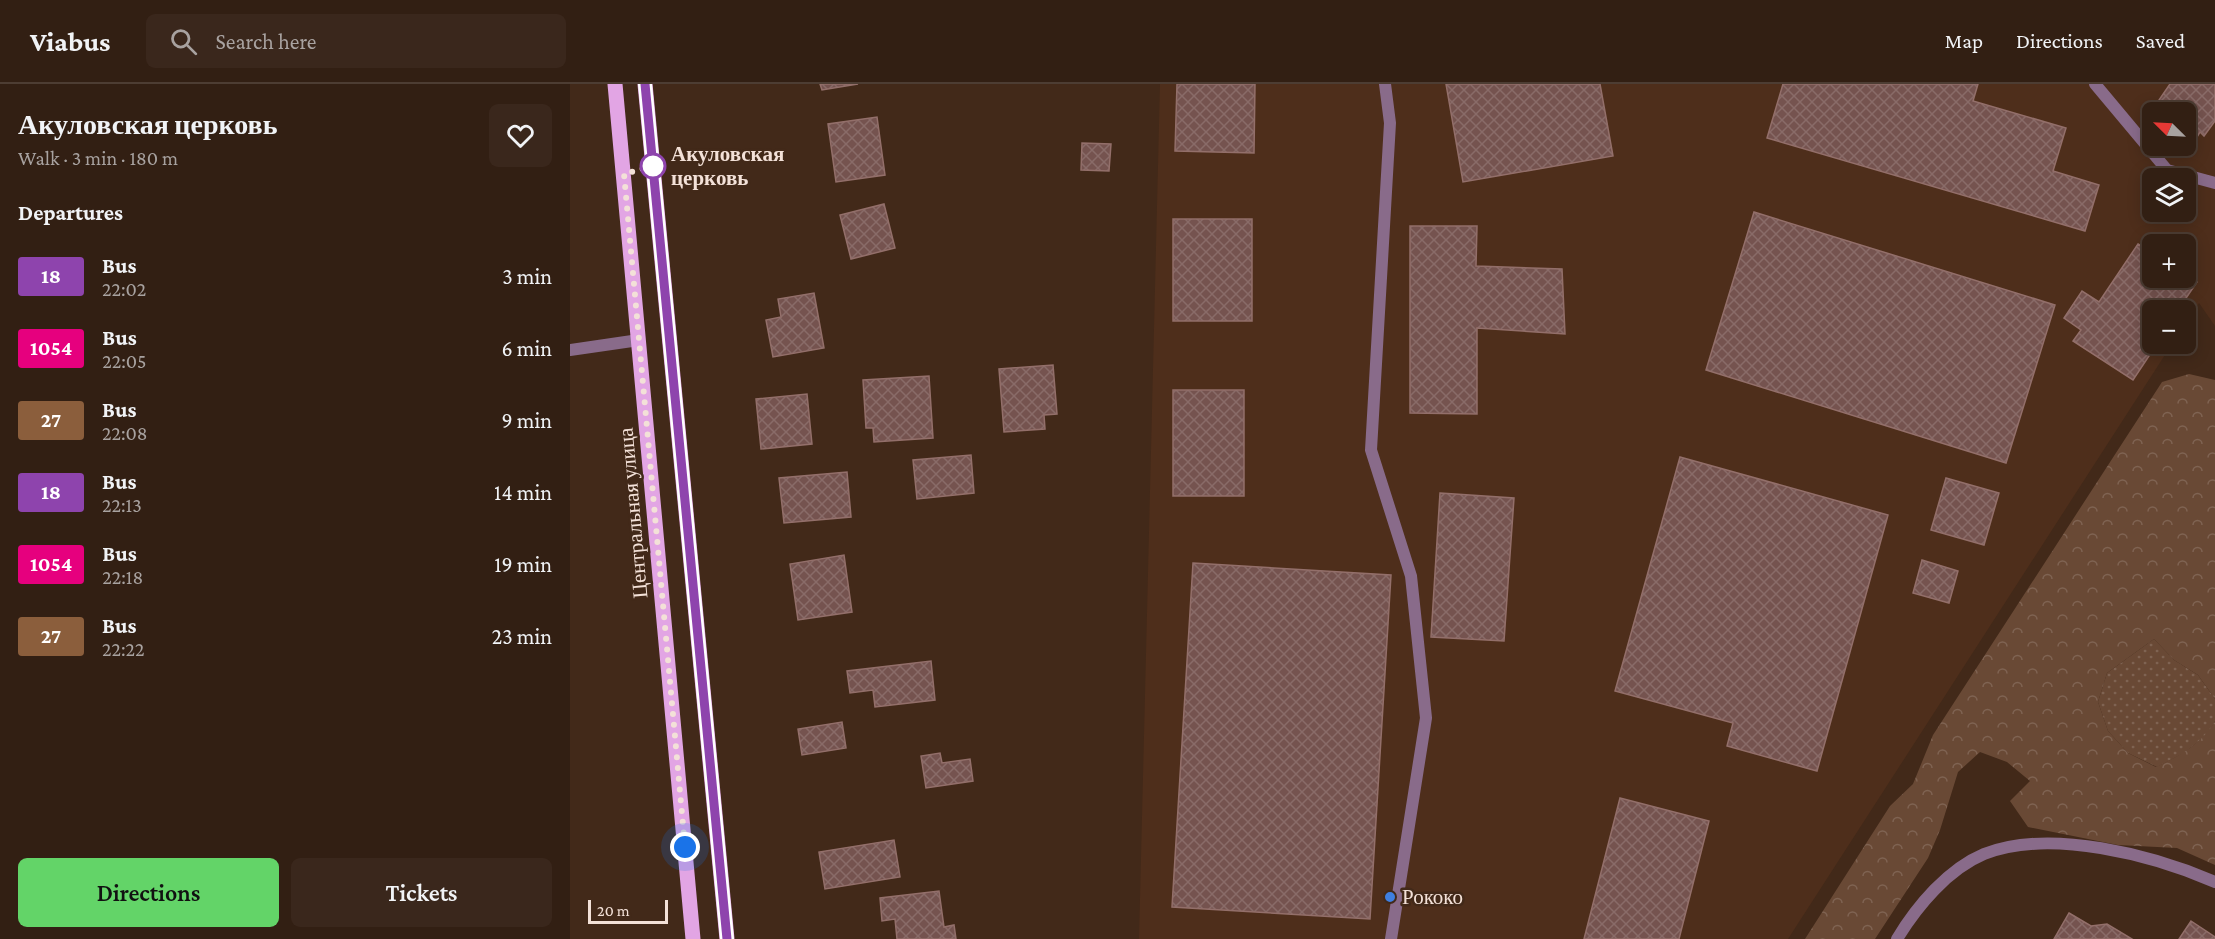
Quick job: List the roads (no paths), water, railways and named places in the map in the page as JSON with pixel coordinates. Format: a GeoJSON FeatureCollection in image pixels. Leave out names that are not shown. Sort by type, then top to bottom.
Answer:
{"type":"FeatureCollection","features":[{"type":"Feature","properties":{"kind":"main road","name":"Центральная улица"},"geometry":{"type":"LineString","coordinates":[[615,84],[693,939]]}},
{"type":"Feature","properties":{"kind":"main road"},"geometry":{"type":"LineString","coordinates":[[645,84],[727,939]]}},
{"type":"Feature","properties":{"kind":"lane"},"geometry":{"type":"LineString","coordinates":[[1385,84],[1390,123],[1371,450],[1411,576],[1426,718],[1391,939]]}},
{"type":"Feature","properties":{"kind":"lane"},"geometry":{"type":"LineString","coordinates":[[2095,84],[2167,170],[2215,183]]}},
{"type":"Feature","properties":{"kind":"lane"},"geometry":{"type":"LineString","coordinates":[[570,350],[639,340]]}},
{"type":"Feature","properties":{"kind":"lane"},"geometry":{"type":"LineString","coordinates":[[1897,939],[1945,879],[1984,854],[2036,843],[2122,854],[2180,866],[2215,882]]}},
{"type":"Feature","properties":{"kind":"place","name":"Акуловская церковь"},"geometry":{"type":"Point","coordinates":[653,166]}},
{"type":"Feature","properties":{"kind":"place","name":"Рококо"},"geometry":{"type":"Point","coordinates":[1390,897]}}]}
